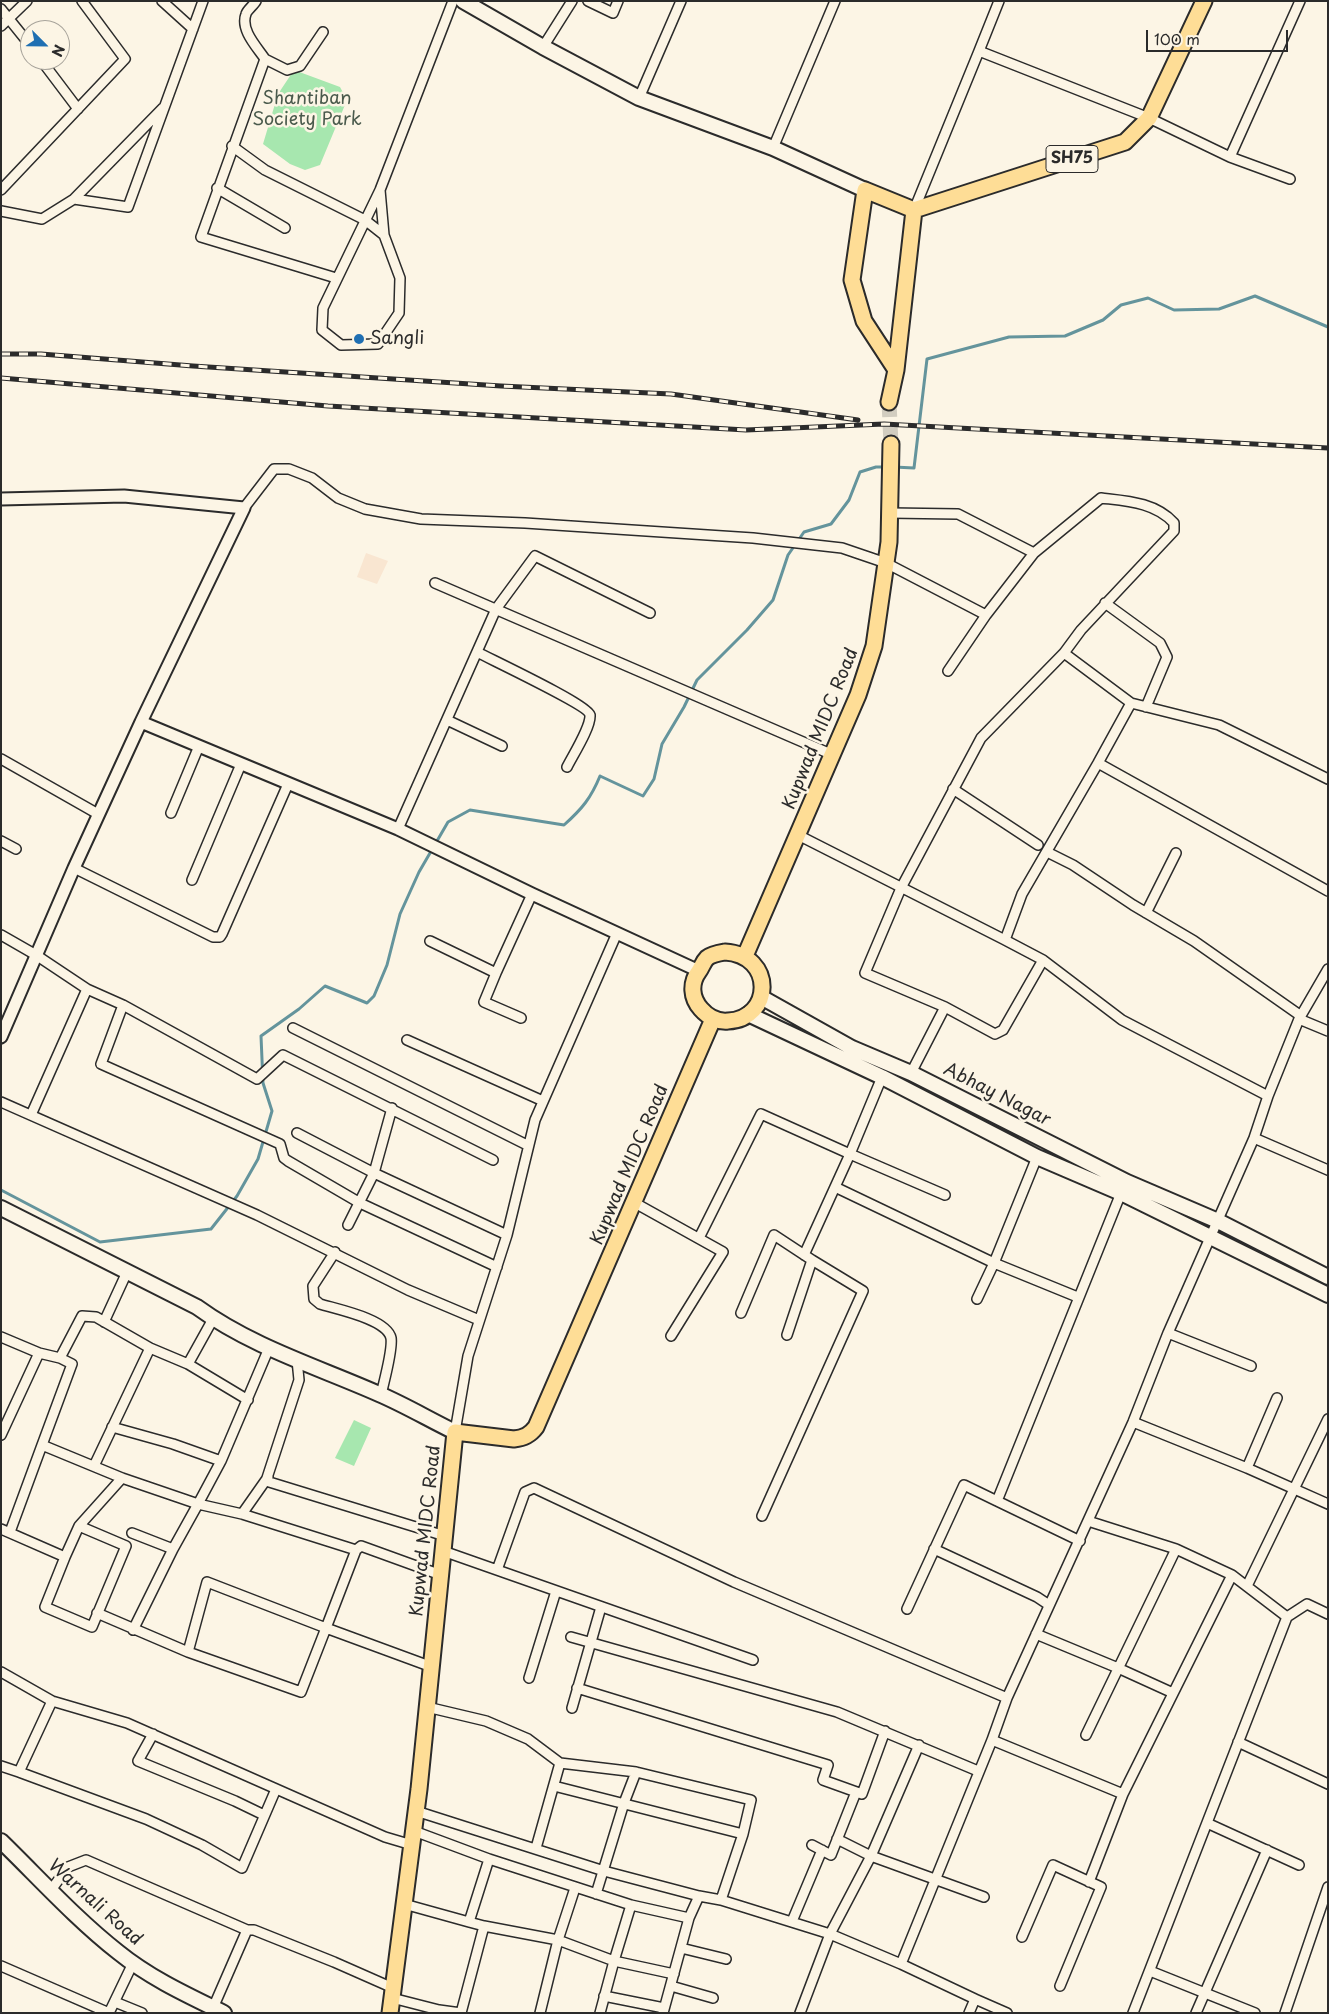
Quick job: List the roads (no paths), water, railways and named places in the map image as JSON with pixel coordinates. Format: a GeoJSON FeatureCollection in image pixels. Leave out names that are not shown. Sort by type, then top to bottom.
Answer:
{"type":"FeatureCollection","features":[{"type":"Feature","properties":{"kind":"main road"},"geometry":{"type":"LineString","coordinates":[[463,1],[543,47],[640,98],[773,148],[864,190],[914,210],[896,370],[889,402]]}},
{"type":"Feature","properties":{"kind":"main road","name":"SH75"},"geometry":{"type":"LineString","coordinates":[[914,210],[1125,142],[1149,118],[1204,1]]}},
{"type":"Feature","properties":{"kind":"main road"},"geometry":{"type":"LineString","coordinates":[[864,190],[852,280],[864,321],[896,370]]}},
{"type":"Feature","properties":{"kind":"main road","name":"Kupwad MIDC Road"},"geometry":{"type":"LineString","coordinates":[[745,956],[858,695],[874,646],[886,564],[890,513],[891,444]]}},
{"type":"Feature","properties":{"kind":"main road"},"geometry":{"type":"LineString","coordinates":[[735,952],[745,956],[753,962],[759,971],[762,981],[761,997],[753,1010],[734,1021],[713,1018],[698,1006],[694,996],[692,986],[694,976],[699,971],[706,959],[715,954],[735,952]]}},
{"type":"Feature","properties":{"kind":"main road","name":"Abhay Nagar"},"geometry":{"type":"LineString","coordinates":[[761,997],[852,1048],[911,1073],[1127,1182],[1218,1221],[1328,1277]]}},
{"type":"Feature","properties":{"kind":"main road"},"geometry":{"type":"LineString","coordinates":[[748,1014],[882,1077],[1037,1157],[1121,1193],[1328,1295]]}},
{"type":"Feature","properties":{"kind":"main road","name":"Kupwad MIDC Road"},"geometry":{"type":"LineString","coordinates":[[392,2000],[428,1707],[454,1432],[514,1439],[523,1438],[531,1434],[536,1427],[635,1203],[713,1018]]}},
{"type":"Feature","properties":{"kind":"main road"},"geometry":{"type":"LineString","coordinates":[[1,1208],[197,1307],[213,1319],[269,1348],[381,1395],[454,1432]]}},
{"type":"Feature","properties":{"kind":"main road","name":"Warnali Road"},"geometry":{"type":"LineString","coordinates":[[1,1841],[118,1952],[171,1988],[219,2010]]}},
{"type":"Feature","properties":{"kind":"street"},"geometry":{"type":"LineString","coordinates":[[1,26],[26,1]]}},
{"type":"Feature","properties":{"kind":"street"},"geometry":{"type":"LineString","coordinates":[[1,190],[125,59],[82,1]]}},
{"type":"Feature","properties":{"kind":"street"},"geometry":{"type":"LineString","coordinates":[[162,1],[193,29]]}},
{"type":"Feature","properties":{"kind":"street"},"geometry":{"type":"LineString","coordinates":[[74,199],[128,207],[203,1]]}},
{"type":"Feature","properties":{"kind":"street"},"geometry":{"type":"LineString","coordinates":[[256,1],[246,14],[245,26],[250,38],[264,59],[287,70],[300,66],[323,32]]}},
{"type":"Feature","properties":{"kind":"street"},"geometry":{"type":"LineString","coordinates":[[380,190],[384,235],[400,278],[399,313],[378,344],[341,345],[322,330],[323,308],[380,190],[453,1]]}},
{"type":"Feature","properties":{"kind":"street"},"geometry":{"type":"LineString","coordinates":[[543,47],[572,1]]}},
{"type":"Feature","properties":{"kind":"street"},"geometry":{"type":"LineString","coordinates":[[588,1],[613,13],[618,1]]}},
{"type":"Feature","properties":{"kind":"street"},"geometry":{"type":"LineString","coordinates":[[640,98],[681,1]]}},
{"type":"Feature","properties":{"kind":"street"},"geometry":{"type":"LineString","coordinates":[[773,148],[835,1]]}},
{"type":"Feature","properties":{"kind":"street"},"geometry":{"type":"LineString","coordinates":[[914,210],[999,1]]}},
{"type":"Feature","properties":{"kind":"street"},"geometry":{"type":"LineString","coordinates":[[1230,157],[1296,3]]}},
{"type":"Feature","properties":{"kind":"street"},"geometry":{"type":"LineString","coordinates":[[1,9],[20,32]]}},
{"type":"Feature","properties":{"kind":"street"},"geometry":{"type":"LineString","coordinates":[[979,51],[1149,118],[1230,157],[1290,179]]}},
{"type":"Feature","properties":{"kind":"street"},"geometry":{"type":"LineString","coordinates":[[264,59],[201,237],[336,278]]}},
{"type":"Feature","properties":{"kind":"street"},"geometry":{"type":"LineString","coordinates":[[49,70],[78,109]]}},
{"type":"Feature","properties":{"kind":"street"},"geometry":{"type":"LineString","coordinates":[[1,211],[42,218],[74,199],[166,105]]}},
{"type":"Feature","properties":{"kind":"street"},"geometry":{"type":"LineString","coordinates":[[232,146],[265,170],[365,220],[384,235]]}},
{"type":"Feature","properties":{"kind":"street"},"geometry":{"type":"LineString","coordinates":[[217,188],[285,228]]}},
{"type":"Feature","properties":{"kind":"street"},"geometry":{"type":"LineString","coordinates":[[1,1037],[98,814],[141,722],[244,508],[274,468],[290,469],[312,478],[338,498],[366,509],[421,519],[525,523],[753,538],[842,548],[886,564],[986,615]]}},
{"type":"Feature","properties":{"kind":"street"},"geometry":{"type":"LineString","coordinates":[[1,499],[124,496],[244,508]]}},
{"type":"Feature","properties":{"kind":"street"},"geometry":{"type":"LineString","coordinates":[[948,671],[986,615],[1034,553],[1100,498],[1138,502],[1169,517],[1174,523],[1174,531],[1081,630],[1064,653],[981,738],[901,888],[865,973],[945,1008],[995,1034],[1000,1033],[1043,960]]}},
{"type":"Feature","properties":{"kind":"street"},"geometry":{"type":"LineString","coordinates":[[890,513],[958,514],[1034,553]]}},
{"type":"Feature","properties":{"kind":"street"},"geometry":{"type":"LineString","coordinates":[[398,829],[496,609],[535,556],[650,613]]}},
{"type":"Feature","properties":{"kind":"street"},"geometry":{"type":"LineString","coordinates":[[435,583],[833,755]]}},
{"type":"Feature","properties":{"kind":"street"},"geometry":{"type":"LineString","coordinates":[[1106,603],[1160,642],[1167,657],[1146,707]]}},
{"type":"Feature","properties":{"kind":"street"},"geometry":{"type":"LineString","coordinates":[[477,652],[588,710],[590,715],[588,726],[567,767]]}},
{"type":"Feature","properties":{"kind":"street"},"geometry":{"type":"LineString","coordinates":[[1064,653],[1131,703],[1219,725],[1328,779]]}},
{"type":"Feature","properties":{"kind":"street"},"geometry":{"type":"LineString","coordinates":[[1005,940],[1022,894],[1131,703]]}},
{"type":"Feature","properties":{"kind":"street"},"geometry":{"type":"LineString","coordinates":[[447,720],[502,746]]}},
{"type":"Feature","properties":{"kind":"street"},"geometry":{"type":"LineString","coordinates":[[141,722],[398,829],[532,894],[699,971]]}},
{"type":"Feature","properties":{"kind":"street"},"geometry":{"type":"LineString","coordinates":[[171,813],[198,746]]}},
{"type":"Feature","properties":{"kind":"street"},"geometry":{"type":"LineString","coordinates":[[1,759],[98,814]]}},
{"type":"Feature","properties":{"kind":"street"},"geometry":{"type":"LineString","coordinates":[[1098,763],[1328,891]]}},
{"type":"Feature","properties":{"kind":"street"},"geometry":{"type":"LineString","coordinates":[[192,880],[241,764]]}},
{"type":"Feature","properties":{"kind":"street"},"geometry":{"type":"LineString","coordinates":[[74,868],[213,937],[220,937],[288,784]]}},
{"type":"Feature","properties":{"kind":"street"},"geometry":{"type":"LineString","coordinates":[[953,789],[1038,846]]}},
{"type":"Feature","properties":{"kind":"street"},"geometry":{"type":"LineString","coordinates":[[798,836],[1043,960],[1122,1020],[1268,1096]]}},
{"type":"Feature","properties":{"kind":"street"},"geometry":{"type":"LineString","coordinates":[[1,841],[16,849]]}},
{"type":"Feature","properties":{"kind":"street"},"geometry":{"type":"LineString","coordinates":[[1047,852],[1073,865],[1230,966],[1300,1017],[1328,1031]]}},
{"type":"Feature","properties":{"kind":"street"},"geometry":{"type":"LineString","coordinates":[[1146,912],[1176,853]]}},
{"type":"Feature","properties":{"kind":"street"},"geometry":{"type":"LineString","coordinates":[[521,1018],[484,1002],[532,894]]}},
{"type":"Feature","properties":{"kind":"street"},"geometry":{"type":"LineString","coordinates":[[454,1432],[468,1356],[507,1235],[534,1120],[617,933]]}},
{"type":"Feature","properties":{"kind":"street"},"geometry":{"type":"LineString","coordinates":[[1,934],[87,989],[123,1005],[257,1079],[283,1055],[493,1160]]}},
{"type":"Feature","properties":{"kind":"street"},"geometry":{"type":"LineString","coordinates":[[430,941],[496,973]]}},
{"type":"Feature","properties":{"kind":"street"},"geometry":{"type":"LineString","coordinates":[[901,1964],[992,1740],[1007,1698],[1133,1422],[1168,1333],[1254,1138],[1268,1096],[1300,1017],[1328,969]]}},
{"type":"Feature","properties":{"kind":"street"},"geometry":{"type":"LineString","coordinates":[[31,1115],[87,989]]}},
{"type":"Feature","properties":{"kind":"street"},"geometry":{"type":"LineString","coordinates":[[123,1005],[101,1064],[280,1144],[284,1158],[288,1162],[360,1203],[497,1266]]}},
{"type":"Feature","properties":{"kind":"street"},"geometry":{"type":"LineString","coordinates":[[911,1073],[945,1008]]}},
{"type":"Feature","properties":{"kind":"street"},"geometry":{"type":"LineString","coordinates":[[293,1028],[527,1145]]}},
{"type":"Feature","properties":{"kind":"street"},"geometry":{"type":"LineString","coordinates":[[407,1040],[543,1101]]}},
{"type":"Feature","properties":{"kind":"street"},"geometry":{"type":"LineString","coordinates":[[787,1335],[808,1257],[835,1187],[882,1077]]}},
{"type":"Feature","properties":{"kind":"street"},"geometry":{"type":"LineString","coordinates":[[1,1102],[257,1214],[408,1290],[479,1320]]}},
{"type":"Feature","properties":{"kind":"street"},"geometry":{"type":"LineString","coordinates":[[348,1225],[374,1172],[392,1108]]}},
{"type":"Feature","properties":{"kind":"street"},"geometry":{"type":"LineString","coordinates":[[699,1238],[761,1114],[945,1195]]}},
{"type":"Feature","properties":{"kind":"street"},"geometry":{"type":"LineString","coordinates":[[297,1133],[507,1235]]}},
{"type":"Feature","properties":{"kind":"street"},"geometry":{"type":"LineString","coordinates":[[1254,1138],[1328,1170]]}},
{"type":"Feature","properties":{"kind":"street"},"geometry":{"type":"LineString","coordinates":[[977,1298],[994,1263],[1037,1157]]}},
{"type":"Feature","properties":{"kind":"street"},"geometry":{"type":"LineString","coordinates":[[835,1187],[994,1263],[1075,1296]]}},
{"type":"Feature","properties":{"kind":"street"},"geometry":{"type":"LineString","coordinates":[[997,1501],[1121,1193]]}},
{"type":"Feature","properties":{"kind":"street"},"geometry":{"type":"LineString","coordinates":[[635,1203],[723,1252],[671,1336]]}},
{"type":"Feature","properties":{"kind":"street"},"geometry":{"type":"LineString","coordinates":[[741,1313],[774,1235],[863,1291],[762,1516]]}},
{"type":"Feature","properties":{"kind":"street"},"geometry":{"type":"LineString","coordinates":[[334,1252],[313,1286],[314,1298],[320,1304],[370,1319],[386,1330],[391,1338],[381,1395]]}},
{"type":"Feature","properties":{"kind":"street"},"geometry":{"type":"LineString","coordinates":[[104,1322],[127,1272]]}},
{"type":"Feature","properties":{"kind":"street"},"geometry":{"type":"LineString","coordinates":[[60,1358],[82,1316],[96,1317],[150,1348],[188,1364],[248,1400]]}},
{"type":"Feature","properties":{"kind":"street"},"geometry":{"type":"LineString","coordinates":[[188,1364],[213,1319]]}},
{"type":"Feature","properties":{"kind":"street"},"geometry":{"type":"LineString","coordinates":[[1168,1333],[1251,1366]]}},
{"type":"Feature","properties":{"kind":"street"},"geometry":{"type":"LineString","coordinates":[[1,1337],[72,1364],[42,1445],[6,1530],[65,1557]]}},
{"type":"Feature","properties":{"kind":"street"},"geometry":{"type":"LineString","coordinates":[[94,1466],[150,1348]]}},
{"type":"Feature","properties":{"kind":"street"},"geometry":{"type":"LineString","coordinates":[[133,1630],[173,1549],[221,1461],[269,1348]]}},
{"type":"Feature","properties":{"kind":"street"},"geometry":{"type":"LineString","coordinates":[[1,1435],[39,1353]]}},
{"type":"Feature","properties":{"kind":"street"},"geometry":{"type":"LineString","coordinates":[[297,1360],[299,1380],[266,1481],[445,1536]]}},
{"type":"Feature","properties":{"kind":"street"},"geometry":{"type":"LineString","coordinates":[[1247,1468],[1277,1398]]}},
{"type":"Feature","properties":{"kind":"street"},"geometry":{"type":"LineString","coordinates":[[1247,1586],[1328,1419]]}},
{"type":"Feature","properties":{"kind":"street"},"geometry":{"type":"LineString","coordinates":[[1133,1422],[1247,1468],[1328,1504]]}},
{"type":"Feature","properties":{"kind":"street"},"geometry":{"type":"LineString","coordinates":[[112,1427],[173,1444],[221,1461]]}},
{"type":"Feature","properties":{"kind":"street"},"geometry":{"type":"LineString","coordinates":[[42,1445],[122,1478],[198,1504],[242,1514],[356,1550]]}},
{"type":"Feature","properties":{"kind":"street"},"geometry":{"type":"LineString","coordinates":[[242,1514],[268,1477]]}},
{"type":"Feature","properties":{"kind":"street"},"geometry":{"type":"LineString","coordinates":[[79,1526],[126,1546],[92,1627],[45,1607],[79,1526],[122,1478]]}},
{"type":"Feature","properties":{"kind":"street"},"geometry":{"type":"LineString","coordinates":[[907,1609],[964,1485],[1080,1541]]}},
{"type":"Feature","properties":{"kind":"street"},"geometry":{"type":"LineString","coordinates":[[497,1570],[525,1492],[534,1488],[734,1582],[1007,1698]]}},
{"type":"Feature","properties":{"kind":"street"},"geometry":{"type":"LineString","coordinates":[[1088,1522],[1176,1550],[1232,1575],[1287,1617]]}},
{"type":"Feature","properties":{"kind":"street"},"geometry":{"type":"LineString","coordinates":[[132,1532],[173,1549]]}},
{"type":"Feature","properties":{"kind":"street"},"geometry":{"type":"LineString","coordinates":[[97,1613],[188,1652],[301,1692],[356,1550],[361,1546],[441,1575]]}},
{"type":"Feature","properties":{"kind":"street"},"geometry":{"type":"LineString","coordinates":[[934,1550],[1037,1597],[1049,1605]]}},
{"type":"Feature","properties":{"kind":"street"},"geometry":{"type":"LineString","coordinates":[[1086,1735],[1176,1550]]}},
{"type":"Feature","properties":{"kind":"street"},"geometry":{"type":"LineString","coordinates":[[444,1551],[753,1660]]}},
{"type":"Feature","properties":{"kind":"street"},"geometry":{"type":"LineString","coordinates":[[1089,1882],[1123,1794],[1232,1575]]}},
{"type":"Feature","properties":{"kind":"street"},"geometry":{"type":"LineString","coordinates":[[188,1652],[206,1582],[432,1667]]}},
{"type":"Feature","properties":{"kind":"street"},"geometry":{"type":"LineString","coordinates":[[529,1678],[556,1591]]}},
{"type":"Feature","properties":{"kind":"street"},"geometry":{"type":"LineString","coordinates":[[1133,2013],[1287,1617],[1307,1604],[1328,1614]]}},
{"type":"Feature","properties":{"kind":"street"},"geometry":{"type":"LineString","coordinates":[[572,1708],[576,1688],[601,1607]]}},
{"type":"Feature","properties":{"kind":"street"},"geometry":{"type":"LineString","coordinates":[[1036,1634],[1173,1693]]}},
{"type":"Feature","properties":{"kind":"street"},"geometry":{"type":"LineString","coordinates":[[571,1637],[837,1712],[978,1771]]}},
{"type":"Feature","properties":{"kind":"street"},"geometry":{"type":"LineString","coordinates":[[1,1672],[52,1701],[128,1723],[385,1837],[413,1838],[489,1859],[631,1905],[689,1918]]}},
{"type":"Feature","properties":{"kind":"street"},"geometry":{"type":"LineString","coordinates":[[576,1688],[828,1765],[823,1780],[862,1794],[885,1731]]}},
{"type":"Feature","properties":{"kind":"street"},"geometry":{"type":"LineString","coordinates":[[19,1772],[52,1701]]}},
{"type":"Feature","properties":{"kind":"street"},"geometry":{"type":"LineString","coordinates":[[428,1707],[486,1721],[528,1739],[560,1763],[636,1772],[751,1800],[743,1834],[721,1900]]}},
{"type":"Feature","properties":{"kind":"street"},"geometry":{"type":"LineString","coordinates":[[153,1734],[138,1761],[264,1815]]}},
{"type":"Feature","properties":{"kind":"street"},"geometry":{"type":"LineString","coordinates":[[992,1740],[1123,1794]]}},
{"type":"Feature","properties":{"kind":"street"},"geometry":{"type":"LineString","coordinates":[[1238,1742],[1328,1784]]}},
{"type":"Feature","properties":{"kind":"street"},"geometry":{"type":"LineString","coordinates":[[800,2013],[830,1934],[871,1856],[919,1745]]}},
{"type":"Feature","properties":{"kind":"street"},"geometry":{"type":"LineString","coordinates":[[536,1848],[560,1763]]}},
{"type":"Feature","properties":{"kind":"street"},"geometry":{"type":"LineString","coordinates":[[1,1766],[146,1818],[202,1845],[242,1868],[276,1789]]}},
{"type":"Feature","properties":{"kind":"street"},"geometry":{"type":"LineString","coordinates":[[596,1894],[624,1803],[636,1772]]}},
{"type":"Feature","properties":{"kind":"street"},"geometry":{"type":"LineString","coordinates":[[554,1786],[743,1834]]}},
{"type":"Feature","properties":{"kind":"street"},"geometry":{"type":"LineString","coordinates":[[812,1845],[831,1855],[856,1792]]}},
{"type":"Feature","properties":{"kind":"street"},"geometry":{"type":"LineString","coordinates":[[416,1811],[604,1871],[698,1896],[721,1900],[830,1934],[901,1964],[1007,2013]]}},
{"type":"Feature","properties":{"kind":"street"},"geometry":{"type":"LineString","coordinates":[[1207,1823],[1299,1865]]}},
{"type":"Feature","properties":{"kind":"street"},"geometry":{"type":"LineString","coordinates":[[837,1839],[871,1856],[984,1897]]}},
{"type":"Feature","properties":{"kind":"street"},"geometry":{"type":"LineString","coordinates":[[793,1919],[822,1850]]}},
{"type":"Feature","properties":{"kind":"street"},"geometry":{"type":"LineString","coordinates":[[1196,2013],[1266,1850]]}},
{"type":"Feature","properties":{"kind":"street"},"geometry":{"type":"LineString","coordinates":[[469,1922],[489,1859]]}},
{"type":"Feature","properties":{"kind":"street"},"geometry":{"type":"LineString","coordinates":[[51,1890],[68,1867],[86,1860],[247,1930],[254,1930],[334,1962],[392,2000],[461,2013],[484,1926]]}},
{"type":"Feature","properties":{"kind":"street"},"geometry":{"type":"LineString","coordinates":[[1022,1937],[1053,1865],[1101,1887],[1060,1986]]}},
{"type":"Feature","properties":{"kind":"street"},"geometry":{"type":"LineString","coordinates":[[1285,2013],[1328,1887]]}},
{"type":"Feature","properties":{"kind":"street"},"geometry":{"type":"LineString","coordinates":[[540,2013],[558,1940],[575,1888]]}},
{"type":"Feature","properties":{"kind":"street"},"geometry":{"type":"LineString","coordinates":[[604,1996],[664,2010],[689,1918],[698,1896]]}},
{"type":"Feature","properties":{"kind":"street"},"geometry":{"type":"LineString","coordinates":[[404,1904],[484,1926],[558,1940],[614,1961],[674,1974]]}},
{"type":"Feature","properties":{"kind":"street"},"geometry":{"type":"LineString","coordinates":[[600,2013],[631,1905]]}},
{"type":"Feature","properties":{"kind":"street"},"geometry":{"type":"LineString","coordinates":[[219,2010],[247,1930]]}},
{"type":"Feature","properties":{"kind":"street"},"geometry":{"type":"LineString","coordinates":[[681,1948],[726,1959]]}},
{"type":"Feature","properties":{"kind":"street"},"geometry":{"type":"LineString","coordinates":[[1,1966],[109,2013],[133,1963]]}},
{"type":"Feature","properties":{"kind":"street"},"geometry":{"type":"LineString","coordinates":[[1150,1971],[1255,2013]]}},
{"type":"Feature","properties":{"kind":"street"},"geometry":{"type":"LineString","coordinates":[[671,1986],[713,1998]]}},
{"type":"Feature","properties":{"kind":"street"},"geometry":{"type":"LineString","coordinates":[[969,2013],[975,1998]]}},
{"type":"Feature","properties":{"kind":"street"},"geometry":{"type":"LineString","coordinates":[[115,2002],[142,2013]]}},
{"type":"Feature","properties":{"kind":"waterway"},"geometry":{"type":"LineString","coordinates":[[894,467],[914,468],[927,359],[1009,337],[1065,336],[1103,320],[1121,305],[1148,298],[1174,310],[1219,309],[1255,296],[1328,327]]}},
{"type":"Feature","properties":{"kind":"waterway"},"geometry":{"type":"LineString","coordinates":[[1,1190],[100,1242],[211,1229],[237,1196],[258,1159],[272,1111],[263,1083],[261,1036],[299,1009],[325,986],[367,1003],[374,996],[387,965],[400,914],[419,872],[448,822],[470,810],[564,825],[585,803],[600,776],[643,796],[654,779],[662,744],[684,707],[697,680],[747,630],[773,600],[788,555],[804,532],[831,524],[849,500],[860,472],[876,467],[886,467]]}},
{"type":"Feature","properties":{"kind":"tunnel"},"geometry":{"type":"LineString","coordinates":[[889,402],[891,444]]}},
{"type":"Feature","properties":{"kind":"railway"},"geometry":{"type":"LineString","coordinates":[[1,354],[41,354],[501,386],[671,394],[858,420]]}},
{"type":"Feature","properties":{"kind":"railway"},"geometry":{"type":"LineString","coordinates":[[1,378],[328,406],[746,430],[884,424],[1328,448]]}},
{"type":"Feature","properties":{"kind":"place","name":"Sangli"},"geometry":{"type":"Point","coordinates":[359,339]}},
{"type":"Feature","properties":{"kind":"park label","name":"Shantiban Society Park"},"geometry":{"type":"Point","coordinates":[307,109]}}]}
